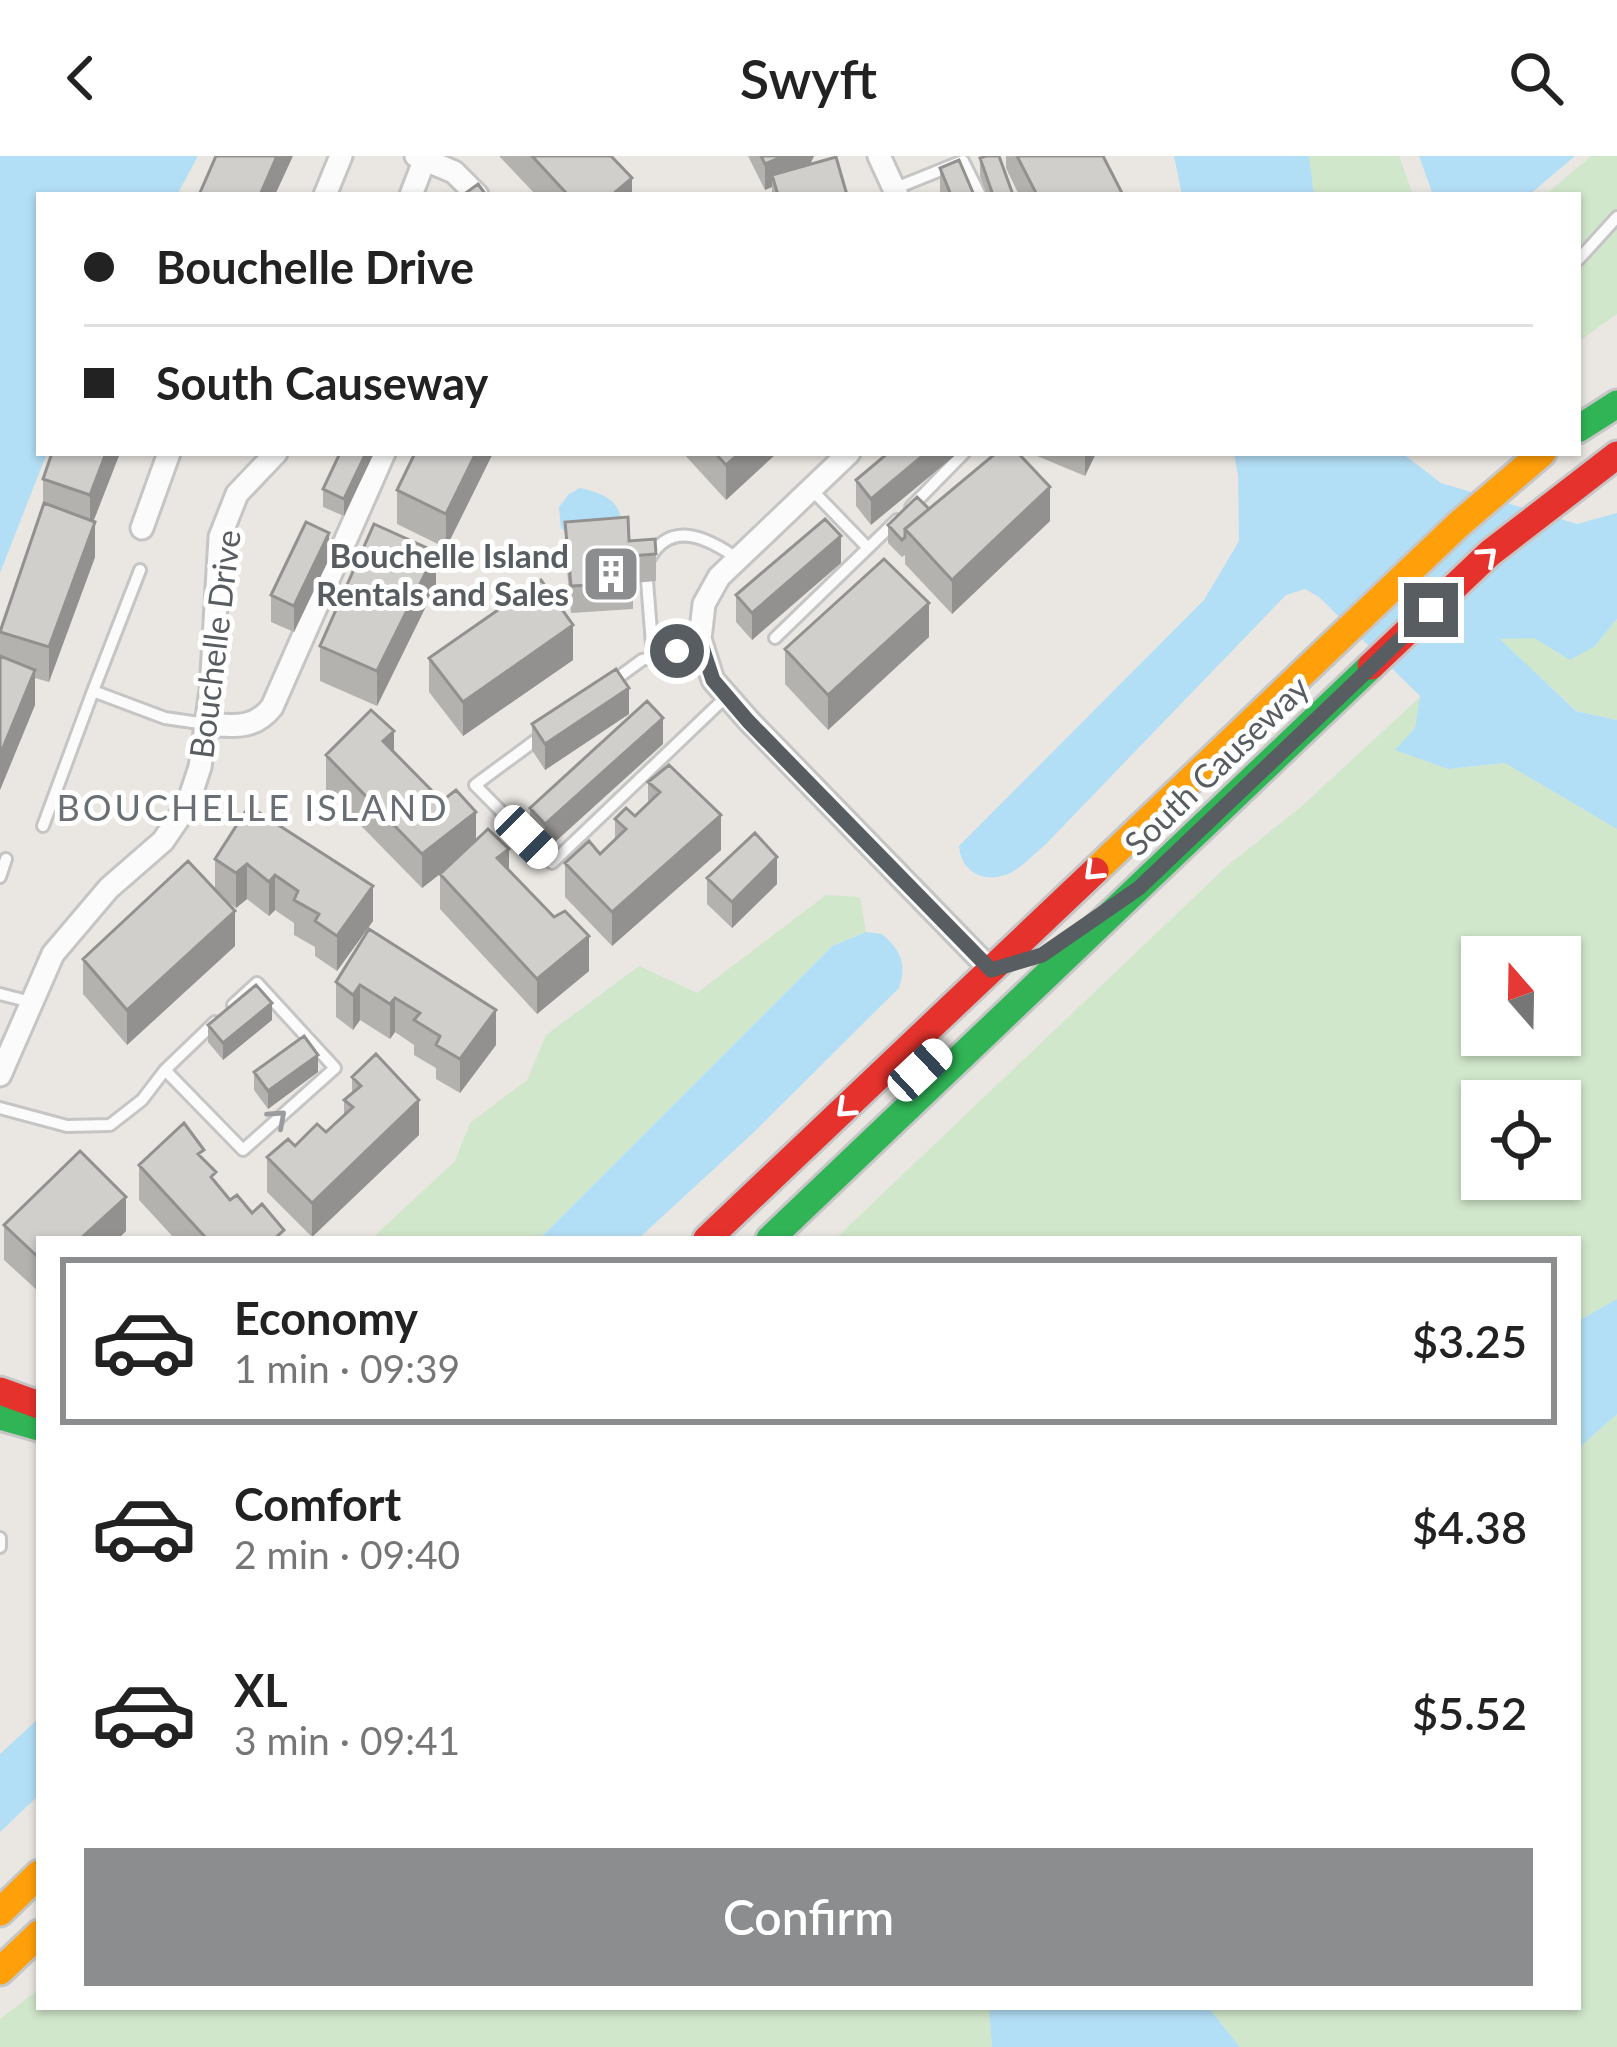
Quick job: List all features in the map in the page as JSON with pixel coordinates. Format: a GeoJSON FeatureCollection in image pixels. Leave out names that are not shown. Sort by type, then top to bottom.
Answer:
{"type":"FeatureCollection","features":[{"type":"Feature","properties":{"kind":"main road"},"geometry":{"type":"LineString","coordinates":[[1581,427],[1617,404]]}},
{"type":"Feature","properties":{"kind":"main road","name":"South Causeway"},"geometry":{"type":"LineString","coordinates":[[773,1236],[1490,554],[1617,455]]}},
{"type":"Feature","properties":{"kind":"main road","name":"South Causeway"},"geometry":{"type":"LineString","coordinates":[[710,1236],[1343,633],[1538,456]]}},
{"type":"Feature","properties":{"kind":"main road"},"geometry":{"type":"LineString","coordinates":[[821,1190],[863,1124],[977,1016],[991,970],[1042,955],[1139,888]]}},
{"type":"Feature","properties":{"kind":"main road"},"geometry":{"type":"LineString","coordinates":[[0,1391],[36,1404]]}},
{"type":"Feature","properties":{"kind":"main road"},"geometry":{"type":"LineString","coordinates":[[0,1416],[36,1426]]}},
{"type":"Feature","properties":{"kind":"main road"},"geometry":{"type":"LineString","coordinates":[[0,1912],[36,1877]]}},
{"type":"Feature","properties":{"kind":"main road"},"geometry":{"type":"LineString","coordinates":[[0,1971],[36,1937]]}},
{"type":"Feature","properties":{"kind":"street"},"geometry":{"type":"LineString","coordinates":[[326,192],[341,156]]}},
{"type":"Feature","properties":{"kind":"street"},"geometry":{"type":"LineString","coordinates":[[879,156],[895,192]]}},
{"type":"Feature","properties":{"kind":"street"},"geometry":{"type":"LineString","coordinates":[[412,192],[422,157],[454,172],[474,192]]}},
{"type":"Feature","properties":{"kind":"street"},"geometry":{"type":"LineString","coordinates":[[142,527],[168,456]]}},
{"type":"Feature","properties":{"kind":"street","name":"Bouchelle Drive"},"geometry":{"type":"LineString","coordinates":[[0,1075],[53,954],[109,888],[163,841],[187,806],[200,767],[206,724],[220,537],[237,494],[271,456]]}},
{"type":"Feature","properties":{"kind":"street"},"geometry":{"type":"LineString","coordinates":[[206,724],[243,727],[272,707],[382,456]]}},
{"type":"Feature","properties":{"kind":"street"},"geometry":{"type":"LineString","coordinates":[[846,456],[719,578],[704,604],[701,644],[713,680],[727,696],[991,970]]}},
{"type":"Feature","properties":{"kind":"lane"},"geometry":{"type":"LineString","coordinates":[[895,192],[964,158],[979,192]]}},
{"type":"Feature","properties":{"kind":"lane"},"geometry":{"type":"LineString","coordinates":[[1581,257],[1617,217]]}},
{"type":"Feature","properties":{"kind":"lane"},"geometry":{"type":"LineString","coordinates":[[775,638],[961,456]]}},
{"type":"Feature","properties":{"kind":"lane"},"geometry":{"type":"LineString","coordinates":[[811,489],[868,548]]}},
{"type":"Feature","properties":{"kind":"lane"},"geometry":{"type":"LineString","coordinates":[[646,566],[653,550],[683,534],[709,539],[738,559]]}},
{"type":"Feature","properties":{"kind":"lane"},"geometry":{"type":"LineString","coordinates":[[43,826],[140,570]]}},
{"type":"Feature","properties":{"kind":"lane"},"geometry":{"type":"LineString","coordinates":[[647,581],[653,657]]}},
{"type":"Feature","properties":{"kind":"lane"},"geometry":{"type":"LineString","coordinates":[[604,688],[641,660],[701,644]]}},
{"type":"Feature","properties":{"kind":"lane"},"geometry":{"type":"LineString","coordinates":[[93,692],[165,718],[206,724]]}},
{"type":"Feature","properties":{"kind":"lane"},"geometry":{"type":"LineString","coordinates":[[549,730],[476,785],[552,863],[727,696]]}},
{"type":"Feature","properties":{"kind":"lane"},"geometry":{"type":"LineString","coordinates":[[0,877],[6,859]]}},
{"type":"Feature","properties":{"kind":"lane"},"geometry":{"type":"LineString","coordinates":[[0,1108],[67,1126],[110,1125],[142,1100],[165,1070],[257,983],[335,1068],[243,1150],[165,1070]]}},
{"type":"Feature","properties":{"kind":"lane"},"geometry":{"type":"LineString","coordinates":[[0,994],[31,1002]]}},
{"type":"Feature","properties":{"kind":"green space"},"geometry":{"type":"Polygon","coordinates":[[[1309,156],[1399,156],[1412,192],[1314,192],[1309,156]]]}},
{"type":"Feature","properties":{"kind":"green space"},"geometry":{"type":"Polygon","coordinates":[[[1591,156],[1617,156],[1617,314],[1581,340],[1581,192],[1549,192],[1591,156]]]}},
{"type":"Feature","properties":{"kind":"green space"},"geometry":{"type":"Polygon","coordinates":[[[1617,619],[1617,720],[1577,711],[1498,638],[1595,646],[1617,619]]]}},
{"type":"Feature","properties":{"kind":"green space"},"geometry":{"type":"Polygon","coordinates":[[[1420,697],[1415,728],[1396,750],[1448,769],[1505,763],[1617,829],[1617,1299],[1581,1319],[1581,1236],[838,1236],[1227,866],[1302,806],[1420,697]]]}},
{"type":"Feature","properties":{"kind":"green space"},"geometry":{"type":"Polygon","coordinates":[[[826,895],[860,897],[866,932],[832,946],[542,1236],[374,1236],[455,1161],[470,1123],[527,1080],[546,1035],[639,966],[697,993],[826,895]]]}},
{"type":"Feature","properties":{"kind":"green space"},"geometry":{"type":"Polygon","coordinates":[[[1617,1414],[1617,2047],[1240,2047],[1210,2010],[1581,2010],[1581,1446],[1617,1414]]]}},
{"type":"Feature","properties":{"kind":"green space"},"geometry":{"type":"Polygon","coordinates":[[[36,1991],[36,2010],[989,2010],[992,2047],[0,2047],[0,2019],[36,1991]]]}},
{"type":"Feature","properties":{"kind":"water"},"geometry":{"type":"Polygon","coordinates":[[[0,156],[198,156],[179,192],[36,192],[36,456],[46,456],[0,573],[0,156]]]}},
{"type":"Feature","properties":{"kind":"water"},"geometry":{"type":"Polygon","coordinates":[[[1174,156],[1309,156],[1314,192],[1181,192],[1174,156]]]}},
{"type":"Feature","properties":{"kind":"water"},"geometry":{"type":"Polygon","coordinates":[[[1419,156],[1575,156],[1533,192],[1432,192],[1419,156]]]}},
{"type":"Feature","properties":{"kind":"water"},"geometry":{"type":"Polygon","coordinates":[[[1235,456],[1406,456],[1441,483],[1577,524],[1617,513],[1617,619],[1595,646],[1570,660],[1534,638],[1500,639],[1576,711],[1617,720],[1617,829],[1505,763],[1448,769],[1395,750],[1415,728],[1420,696],[1319,597],[1305,589],[1286,595],[1024,863],[1003,876],[985,877],[970,870],[959,846],[1204,600],[1239,541],[1235,456]]]}},
{"type":"Feature","properties":{"kind":"water"},"geometry":{"type":"Polygon","coordinates":[[[580,488],[612,501],[620,513],[622,532],[568,535],[561,528],[559,507],[580,488]]]}},
{"type":"Feature","properties":{"kind":"water"},"geometry":{"type":"Polygon","coordinates":[[[866,932],[882,934],[898,952],[902,965],[899,988],[641,1236],[542,1236],[832,946],[866,932]]]}},
{"type":"Feature","properties":{"kind":"water"},"geometry":{"type":"Polygon","coordinates":[[[1617,1299],[1617,1414],[1581,1446],[1581,1319],[1617,1299]]]}},
{"type":"Feature","properties":{"kind":"water"},"geometry":{"type":"Polygon","coordinates":[[[36,1721],[36,1798],[0,1832],[0,1754],[36,1721]]]}},
{"type":"Feature","properties":{"kind":"water"},"geometry":{"type":"Polygon","coordinates":[[[989,2010],[1210,2010],[1240,2047],[992,2047],[989,2010]]]}},
{"type":"Feature","properties":{"kind":"building"},"geometry":{"type":"Polygon","coordinates":[[[216,156],[277,156],[261,192],[200,192],[216,156]]]}},
{"type":"Feature","properties":{"kind":"building"},"geometry":{"type":"Polygon","coordinates":[[[532,156],[611,156],[632,178],[616,192],[565,192],[532,156]]]}},
{"type":"Feature","properties":{"kind":"building"},"geometry":{"type":"Polygon","coordinates":[[[761,156],[784,156],[765,164],[761,156]]]}},
{"type":"Feature","properties":{"kind":"building"},"geometry":{"type":"Polygon","coordinates":[[[999,156],[1012,192],[992,192],[980,158],[999,156]]]}},
{"type":"Feature","properties":{"kind":"building"},"geometry":{"type":"Polygon","coordinates":[[[1017,156],[1103,156],[1121,192],[1035,192],[1017,156]]]}},
{"type":"Feature","properties":{"kind":"building"},"geometry":{"type":"Polygon","coordinates":[[[836,157],[846,192],[777,192],[772,175],[836,157]]]}},
{"type":"Feature","properties":{"kind":"building"},"geometry":{"type":"Polygon","coordinates":[[[959,160],[973,192],[950,192],[940,168],[959,160]]]}},
{"type":"Feature","properties":{"kind":"building"},"geometry":{"type":"Polygon","coordinates":[[[51,456],[105,456],[90,495],[43,479],[51,456]]]}},
{"type":"Feature","properties":{"kind":"building"},"geometry":{"type":"Polygon","coordinates":[[[339,456],[365,456],[344,499],[323,489],[339,456]]]}},
{"type":"Feature","properties":{"kind":"building"},"geometry":{"type":"Polygon","coordinates":[[[414,456],[475,456],[446,514],[397,490],[414,456]]]}},
{"type":"Feature","properties":{"kind":"building"},"geometry":{"type":"Polygon","coordinates":[[[884,456],[922,456],[871,499],[856,480],[884,456]]]}},
{"type":"Feature","properties":{"kind":"building"},"geometry":{"type":"Polygon","coordinates":[[[992,456],[1021,456],[1050,487],[952,580],[905,529],[992,456]]]}},
{"type":"Feature","properties":{"kind":"building"},"geometry":{"type":"Polygon","coordinates":[[[917,497],[929,509],[905,529],[902,540],[888,525],[917,497]]]}},
{"type":"Feature","properties":{"kind":"building"},"geometry":{"type":"Polygon","coordinates":[[[44,503],[95,522],[49,647],[0,632],[44,503]]]}},
{"type":"Feature","properties":{"kind":"building"},"geometry":{"type":"Polygon","coordinates":[[[628,517],[629,541],[655,539],[656,554],[632,556],[633,583],[571,586],[565,522],[628,517]]]}},
{"type":"Feature","properties":{"kind":"building"},"geometry":{"type":"Polygon","coordinates":[[[825,519],[841,536],[752,613],[736,595],[825,519]]]}},
{"type":"Feature","properties":{"kind":"building"},"geometry":{"type":"Polygon","coordinates":[[[306,522],[329,533],[294,606],[271,595],[306,522]]]}},
{"type":"Feature","properties":{"kind":"building"},"geometry":{"type":"Polygon","coordinates":[[[374,524],[436,552],[377,671],[320,646],[374,524]]]}},
{"type":"Feature","properties":{"kind":"building"},"geometry":{"type":"Polygon","coordinates":[[[884,559],[929,603],[828,695],[785,649],[884,559]]]}},
{"type":"Feature","properties":{"kind":"building"},"geometry":{"type":"Polygon","coordinates":[[[541,580],[573,625],[463,702],[429,658],[541,580]]]}},
{"type":"Feature","properties":{"kind":"building"},"geometry":{"type":"Polygon","coordinates":[[[0,656],[35,670],[0,755],[0,656]]]}},
{"type":"Feature","properties":{"kind":"building"},"geometry":{"type":"Polygon","coordinates":[[[616,669],[629,688],[545,744],[532,724],[616,669]]]}},
{"type":"Feature","properties":{"kind":"building"},"geometry":{"type":"Polygon","coordinates":[[[647,701],[663,718],[545,824],[530,808],[647,701]]]}},
{"type":"Feature","properties":{"kind":"building"},"geometry":{"type":"Polygon","coordinates":[[[371,710],[394,731],[383,741],[442,801],[456,790],[476,812],[422,854],[326,755],[371,710]]]}},
{"type":"Feature","properties":{"kind":"building"},"geometry":{"type":"Polygon","coordinates":[[[669,765],[721,815],[612,912],[565,863],[589,841],[600,854],[626,829],[615,819],[626,808],[635,816],[660,792],[648,782],[669,765]]]}},
{"type":"Feature","properties":{"kind":"building"},"geometry":{"type":"Polygon","coordinates":[[[249,806],[373,886],[337,936],[315,921],[319,914],[294,900],[298,891],[275,875],[269,882],[247,864],[236,873],[215,859],[249,806]]]}},
{"type":"Feature","properties":{"kind":"building"},"geometry":{"type":"Polygon","coordinates":[[[488,829],[509,849],[497,858],[554,917],[565,911],[589,936],[537,979],[440,874],[488,829]]]}},
{"type":"Feature","properties":{"kind":"building"},"geometry":{"type":"Polygon","coordinates":[[[755,833],[777,857],[732,902],[707,878],[755,833]]]}},
{"type":"Feature","properties":{"kind":"building"},"geometry":{"type":"Polygon","coordinates":[[[188,861],[235,911],[127,1010],[83,959],[188,861]]]}},
{"type":"Feature","properties":{"kind":"building"},"geometry":{"type":"Polygon","coordinates":[[[369,929],[496,1010],[460,1059],[436,1045],[440,1036],[414,1020],[420,1013],[395,998],[390,1004],[360,985],[353,995],[336,982],[369,929]]]}},
{"type":"Feature","properties":{"kind":"building"},"geometry":{"type":"Polygon","coordinates":[[[256,985],[272,1003],[223,1043],[208,1025],[256,985]]]}},
{"type":"Feature","properties":{"kind":"building"},"geometry":{"type":"Polygon","coordinates":[[[304,1036],[318,1055],[268,1091],[254,1072],[304,1036]]]}},
{"type":"Feature","properties":{"kind":"building"},"geometry":{"type":"Polygon","coordinates":[[[376,1054],[419,1100],[312,1203],[267,1157],[288,1139],[295,1146],[317,1124],[326,1132],[353,1107],[344,1100],[361,1086],[352,1077],[376,1054]]]}},
{"type":"Feature","properties":{"kind":"building"},"geometry":{"type":"Polygon","coordinates":[[[184,1123],[204,1150],[198,1154],[216,1172],[211,1177],[230,1200],[237,1195],[252,1213],[262,1204],[284,1230],[277,1236],[204,1236],[139,1165],[184,1123]]]}},
{"type":"Feature","properties":{"kind":"building"},"geometry":{"type":"Polygon","coordinates":[[[80,1151],[126,1197],[83,1236],[36,1236],[36,1255],[4,1225],[80,1151]]]}},
{"type":"Feature","properties":{"kind":"traffic: fast"},"geometry":{"type":"LineString","coordinates":[[1581,427],[1617,404]]}},
{"type":"Feature","properties":{"kind":"traffic: fast"},"geometry":{"type":"LineString","coordinates":[[773,1236],[1371,666]]}},
{"type":"Feature","properties":{"kind":"traffic: fast"},"geometry":{"type":"LineString","coordinates":[[0,1416],[36,1426]]}},
{"type":"Feature","properties":{"kind":"traffic: slow"},"geometry":{"type":"LineString","coordinates":[[1095,871],[1458,525],[1538,456]]}},
{"type":"Feature","properties":{"kind":"traffic: slow"},"geometry":{"type":"LineString","coordinates":[[0,1912],[36,1877]]}},
{"type":"Feature","properties":{"kind":"traffic: slow"},"geometry":{"type":"LineString","coordinates":[[0,1971],[36,1937]]}},
{"type":"Feature","properties":{"kind":"traffic: jam"},"geometry":{"type":"LineString","coordinates":[[1371,666],[1490,553],[1617,455]]}},
{"type":"Feature","properties":{"kind":"traffic: jam"},"geometry":{"type":"LineString","coordinates":[[710,1236],[1095,871]]}},
{"type":"Feature","properties":{"kind":"traffic: jam"},"geometry":{"type":"LineString","coordinates":[[0,1391],[36,1404]]}},
{"type":"Feature","properties":{"kind":"place","name":"Bouchelle Island Rentals and Sales"},"geometry":{"type":"Point","coordinates":[611,574]}},
{"type":"Feature","properties":{"kind":"district","name":"BOUCHELLE ISLAND"},"geometry":{"type":"Point","coordinates":[253,807]}},
{"type":"Feature","properties":{"kind":"route"},"geometry":{"type":"LineString","coordinates":[[677,651],[701,644],[713,680],[748,721],[991,970],[1042,955],[1139,888],[1431,610]]}}]}
